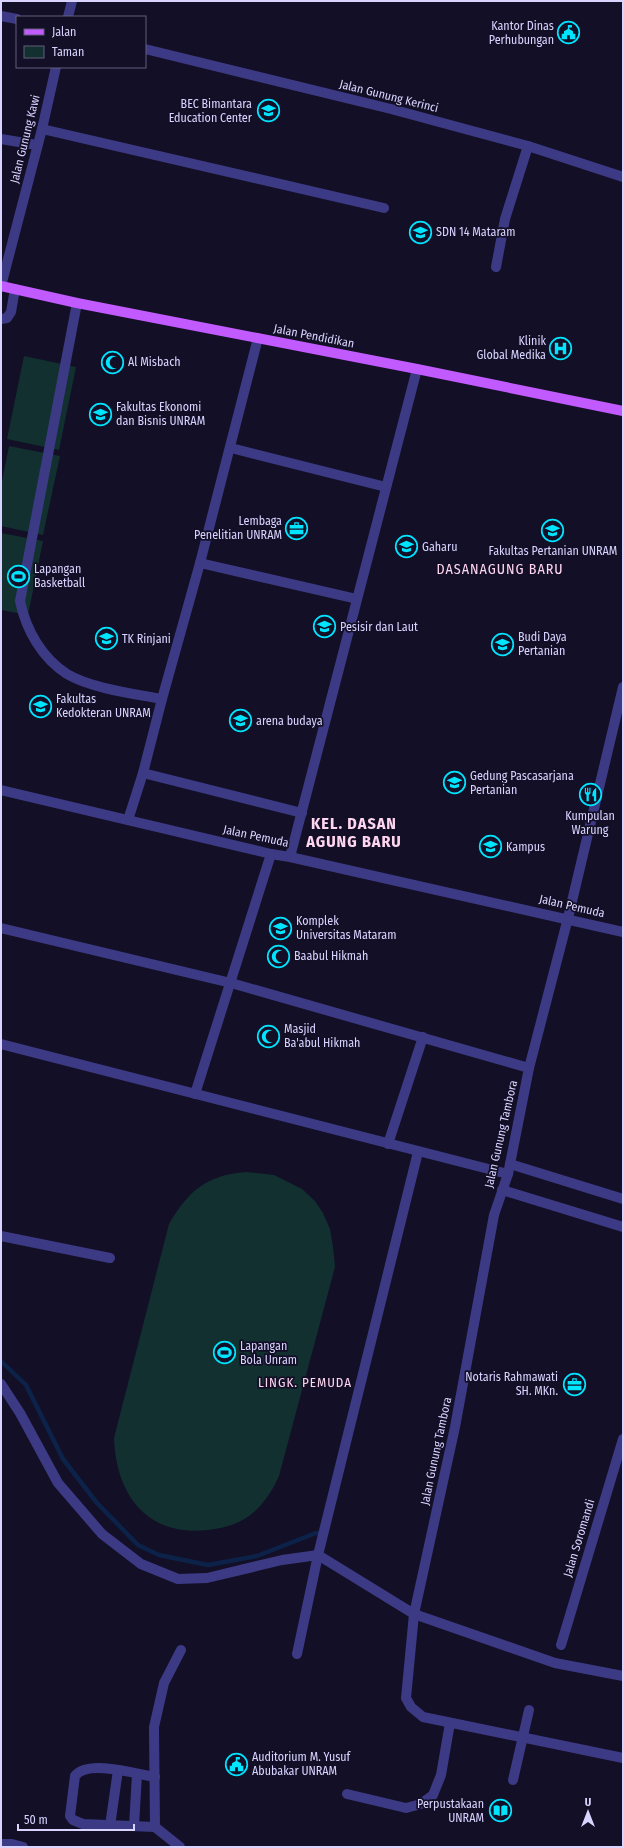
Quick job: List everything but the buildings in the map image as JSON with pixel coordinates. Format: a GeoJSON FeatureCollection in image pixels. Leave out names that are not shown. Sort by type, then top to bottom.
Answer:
{"type":"FeatureCollection","features":[{"type":"Feature","properties":{"kind":"main road","name":"Jalan Pendidikan"},"geometry":{"type":"LineString","coordinates":[[1,286],[78,303],[417,368],[623,411]]}},
{"type":"Feature","properties":{"kind":"street"},"geometry":{"type":"LineString","coordinates":[[68,16],[72,1]]}},
{"type":"Feature","properties":{"kind":"street"},"geometry":{"type":"LineString","coordinates":[[1,16],[16,19]]}},
{"type":"Feature","properties":{"kind":"street","name":"Jalan Gunung Kerinci"},"geometry":{"type":"LineString","coordinates":[[146,49],[384,107],[528,146],[623,177]]}},
{"type":"Feature","properties":{"kind":"street","name":"Jalan Gunung Kawi"},"geometry":{"type":"LineString","coordinates":[[1,286],[42,129],[56,68]]}},
{"type":"Feature","properties":{"kind":"street"},"geometry":{"type":"LineString","coordinates":[[42,129],[384,208]]}},
{"type":"Feature","properties":{"kind":"street"},"geometry":{"type":"LineString","coordinates":[[1,139],[37,145]]}},
{"type":"Feature","properties":{"kind":"street"},"geometry":{"type":"LineString","coordinates":[[496,267],[505,219],[528,146]]}},
{"type":"Feature","properties":{"kind":"street"},"geometry":{"type":"LineString","coordinates":[[1,319],[7,318],[11,312],[15,289]]}},
{"type":"Feature","properties":{"kind":"street"},"geometry":{"type":"LineString","coordinates":[[78,303],[20,601],[27,625],[40,648],[58,667],[68,674],[84,682],[162,699]]}},
{"type":"Feature","properties":{"kind":"street"},"geometry":{"type":"LineString","coordinates":[[128,820],[143,773],[200,563],[231,448],[258,338]]}},
{"type":"Feature","properties":{"kind":"street"},"geometry":{"type":"LineString","coordinates":[[290,857],[417,368]]}},
{"type":"Feature","properties":{"kind":"street"},"geometry":{"type":"LineString","coordinates":[[231,448],[386,487]]}},
{"type":"Feature","properties":{"kind":"street"},"geometry":{"type":"LineString","coordinates":[[200,563],[358,599]]}},
{"type":"Feature","properties":{"kind":"street","name":"Jalan Gunung Tambora"},"geometry":{"type":"LineString","coordinates":[[623,687],[568,918],[529,1068],[509,1169],[494,1216],[455,1427],[414,1614],[406,1698],[411,1707],[423,1717],[623,1758]]}},
{"type":"Feature","properties":{"kind":"street"},"geometry":{"type":"LineString","coordinates":[[143,773],[302,813]]}},
{"type":"Feature","properties":{"kind":"street","name":"Jalan Pemuda"},"geometry":{"type":"LineString","coordinates":[[1,790],[271,854],[568,918],[623,932]]}},
{"type":"Feature","properties":{"kind":"street"},"geometry":{"type":"LineString","coordinates":[[195,1094],[271,854]]}},
{"type":"Feature","properties":{"kind":"street"},"geometry":{"type":"LineString","coordinates":[[1,928],[231,983],[529,1068]]}},
{"type":"Feature","properties":{"kind":"street"},"geometry":{"type":"LineString","coordinates":[[388,1144],[423,1037]]}},
{"type":"Feature","properties":{"kind":"street"},"geometry":{"type":"LineString","coordinates":[[1,1044],[418,1152],[509,1169],[623,1199]]}},
{"type":"Feature","properties":{"kind":"street"},"geometry":{"type":"LineString","coordinates":[[297,1654],[318,1556],[418,1152]]}},
{"type":"Feature","properties":{"kind":"street"},"geometry":{"type":"LineString","coordinates":[[502,1190],[623,1227]]}},
{"type":"Feature","properties":{"kind":"street"},"geometry":{"type":"LineString","coordinates":[[1,1236],[110,1258]]}},
{"type":"Feature","properties":{"kind":"street"},"geometry":{"type":"LineString","coordinates":[[1,1384],[20,1413],[58,1483],[102,1534],[140,1564],[178,1579],[207,1578],[282,1560],[318,1556],[414,1614],[556,1663],[623,1676]]}},
{"type":"Feature","properties":{"kind":"street","name":"Jalan Soromandi"},"geometry":{"type":"LineString","coordinates":[[561,1644],[623,1439]]}},
{"type":"Feature","properties":{"kind":"street"},"geometry":{"type":"LineString","coordinates":[[155,1827],[154,1727],[164,1683],[181,1650]]}},
{"type":"Feature","properties":{"kind":"street"},"geometry":{"type":"LineString","coordinates":[[513,1780],[529,1710]]}},
{"type":"Feature","properties":{"kind":"street"},"geometry":{"type":"LineString","coordinates":[[347,1794],[406,1808],[421,1804],[433,1795],[441,1775],[450,1722]]}},
{"type":"Feature","properties":{"kind":"street"},"geometry":{"type":"LineString","coordinates":[[155,1777],[118,1770],[84,1768],[75,1776],[70,1816],[83,1824],[155,1827],[180,1847]]}},
{"type":"Feature","properties":{"kind":"street"},"geometry":{"type":"LineString","coordinates":[[110,1826],[118,1770]]}},
{"type":"Feature","properties":{"kind":"street"},"geometry":{"type":"LineString","coordinates":[[134,1826],[137,1774]]}},
{"type":"Feature","properties":{"kind":"street"},"geometry":{"type":"LineString","coordinates":[[1,1844],[12,1844],[23,1847]]}},
{"type":"Feature","properties":{"kind":"green space"},"geometry":{"type":"Polygon","coordinates":[[[24,356],[76,367],[59,450],[7,439],[24,356]]]}},
{"type":"Feature","properties":{"kind":"green space"},"geometry":{"type":"Polygon","coordinates":[[[9,446],[60,456],[43,535],[1,526],[1,486],[9,446]]]}},
{"type":"Feature","properties":{"kind":"green space","name":"Lapangan Basketball"},"geometry":{"type":"Polygon","coordinates":[[[1,533],[43,541],[28,615],[1,610],[1,533]]]}},
{"type":"Feature","properties":{"kind":"green space","name":"Lapangan Bola Unram"},"geometry":{"type":"Polygon","coordinates":[[[246,1172],[274,1175],[302,1189],[315,1201],[323,1213],[330,1229],[335,1267],[279,1476],[267,1498],[252,1514],[233,1525],[208,1530],[187,1530],[168,1527],[152,1519],[139,1508],[129,1494],[121,1477],[116,1459],[114,1438],[169,1224],[184,1202],[200,1187],[220,1177],[246,1172]]]}},
{"type":"Feature","properties":{"kind":"waterway"},"geometry":{"type":"LineString","coordinates":[[1,1361],[26,1385],[63,1459],[97,1503],[138,1545],[159,1555],[208,1565],[257,1556],[316,1533],[321,1534]]}},
{"type":"Feature","properties":{"kind":"place","name":"Kantor Dinas Perhubungan"},"geometry":{"type":"Point","coordinates":[569,33]}},
{"type":"Feature","properties":{"kind":"place","name":"BEC Bimantara Education Center"},"geometry":{"type":"Point","coordinates":[268,111]}},
{"type":"Feature","properties":{"kind":"place","name":"SDN 14 Mataram"},"geometry":{"type":"Point","coordinates":[421,232]}},
{"type":"Feature","properties":{"kind":"place","name":"Klinik Global Medika"},"geometry":{"type":"Point","coordinates":[561,348]}},
{"type":"Feature","properties":{"kind":"place","name":"Al Misbach"},"geometry":{"type":"Point","coordinates":[113,362]}},
{"type":"Feature","properties":{"kind":"place","name":"Fakultas Ekonomi dan Bisnis UNRAM"},"geometry":{"type":"Point","coordinates":[101,414]}},
{"type":"Feature","properties":{"kind":"place","name":"Lembaga Penelitian UNRAM"},"geometry":{"type":"Point","coordinates":[297,528]}},
{"type":"Feature","properties":{"kind":"place","name":"Fakultas Pertanian UNRAM"},"geometry":{"type":"Point","coordinates":[553,530]}},
{"type":"Feature","properties":{"kind":"place","name":"Gaharu"},"geometry":{"type":"Point","coordinates":[406,547]}},
{"type":"Feature","properties":{"kind":"place","name":"Lapangan Basketball"},"geometry":{"type":"Point","coordinates":[19,576]}},
{"type":"Feature","properties":{"kind":"place","name":"Pesisir dan Laut"},"geometry":{"type":"Point","coordinates":[324,627]}},
{"type":"Feature","properties":{"kind":"place","name":"TK Rinjani"},"geometry":{"type":"Point","coordinates":[107,639]}},
{"type":"Feature","properties":{"kind":"place","name":"Budi Daya Pertanian"},"geometry":{"type":"Point","coordinates":[502,644]}},
{"type":"Feature","properties":{"kind":"place","name":"Fakultas Kedokteran UNRAM"},"geometry":{"type":"Point","coordinates":[40,706]}},
{"type":"Feature","properties":{"kind":"place","name":"arena budaya"},"geometry":{"type":"Point","coordinates":[240,721]}},
{"type":"Feature","properties":{"kind":"place","name":"Gedung Pascasarjana Pertanian"},"geometry":{"type":"Point","coordinates":[455,783]}},
{"type":"Feature","properties":{"kind":"place","name":"Kumpulan Warung"},"geometry":{"type":"Point","coordinates":[590,795]}},
{"type":"Feature","properties":{"kind":"place","name":"Kampus"},"geometry":{"type":"Point","coordinates":[491,847]}},
{"type":"Feature","properties":{"kind":"place","name":"Komplek Universitas Mataram"},"geometry":{"type":"Point","coordinates":[281,928]}},
{"type":"Feature","properties":{"kind":"place","name":"Baabul Hikmah"},"geometry":{"type":"Point","coordinates":[279,956]}},
{"type":"Feature","properties":{"kind":"place","name":"Masjid Ba'abul Hikmah"},"geometry":{"type":"Point","coordinates":[269,1036]}},
{"type":"Feature","properties":{"kind":"place","name":"Lapangan Bola Unram"},"geometry":{"type":"Point","coordinates":[224,1353]}},
{"type":"Feature","properties":{"kind":"place","name":"Notaris Rahmawati SH. MKn."},"geometry":{"type":"Point","coordinates":[574,1384]}},
{"type":"Feature","properties":{"kind":"place","name":"Auditorium M. Yusuf Abubakar UNRAM"},"geometry":{"type":"Point","coordinates":[237,1764]}},
{"type":"Feature","properties":{"kind":"place","name":"Perpustakaan UNRAM"},"geometry":{"type":"Point","coordinates":[500,1811]}},
{"type":"Feature","properties":{"kind":"district","name":"DASANAGUNG BARU"},"geometry":{"type":"Point","coordinates":[500,569]}},
{"type":"Feature","properties":{"kind":"district","name":"KEL. DASAN AGUNG BARU"},"geometry":{"type":"Point","coordinates":[354,832]}},
{"type":"Feature","properties":{"kind":"district","name":"LINGK. PEMUDA"},"geometry":{"type":"Point","coordinates":[305,1382]}}]}
